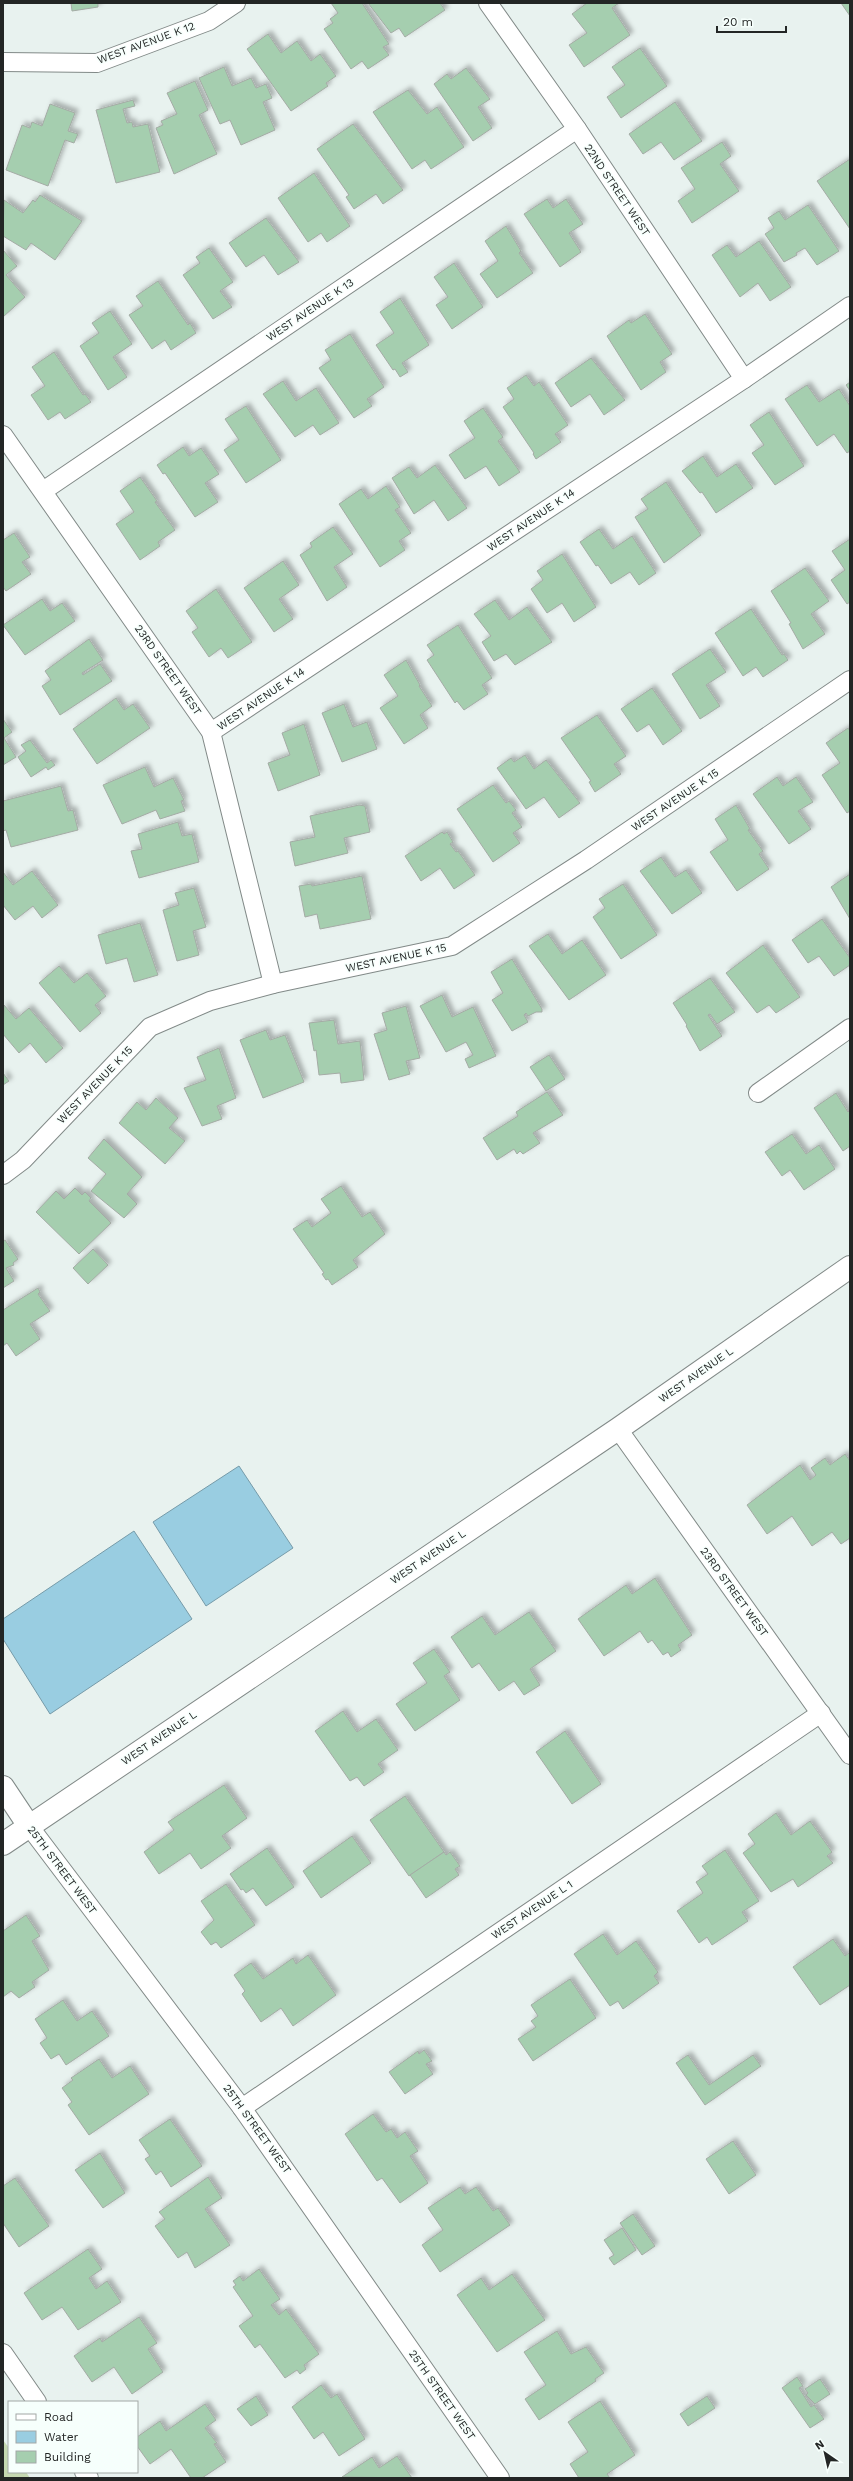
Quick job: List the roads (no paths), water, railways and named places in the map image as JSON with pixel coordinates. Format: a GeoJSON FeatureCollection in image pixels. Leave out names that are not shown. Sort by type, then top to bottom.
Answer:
{"type":"FeatureCollection","features":[{"type":"Feature","properties":{"kind":"main road","name":"WEST AVENUE L"},"geometry":{"type":"LineString","coordinates":[[3,1844],[618,1429],[850,1267]]}},
{"type":"Feature","properties":{"kind":"main road","name":"25TH STREET WEST"},"geometry":{"type":"LineString","coordinates":[[3,1787],[29,1826]]}},
{"type":"Feature","properties":{"kind":"street","name":"WEST AVENUE K 12"},"geometry":{"type":"LineString","coordinates":[[3,62],[97,63],[209,21],[236,3]]}},
{"type":"Feature","properties":{"kind":"street","name":"22ND STREET WEST"},"geometry":{"type":"LineString","coordinates":[[488,3],[577,129],[744,379]]}},
{"type":"Feature","properties":{"kind":"street","name":"WEST AVENUE K 13"},"geometry":{"type":"LineString","coordinates":[[43,491],[577,129]]}},
{"type":"Feature","properties":{"kind":"street","name":"WEST AVENUE K 14"},"geometry":{"type":"LineString","coordinates":[[212,732],[744,379],[850,306]]}},
{"type":"Feature","properties":{"kind":"street","name":"23RD STREET WEST"},"geometry":{"type":"LineString","coordinates":[[3,435],[212,732],[273,984]]}},
{"type":"Feature","properties":{"kind":"street","name":"WEST AVENUE K 15"},"geometry":{"type":"LineString","coordinates":[[3,1175],[23,1160],[150,1028],[210,1001],[273,984],[452,946],[586,860],[850,680]]}},
{"type":"Feature","properties":{"kind":"street"},"geometry":{"type":"LineString","coordinates":[[758,1093],[850,1028]]}},
{"type":"Feature","properties":{"kind":"street","name":"23RD STREET WEST"},"geometry":{"type":"LineString","coordinates":[[618,1429],[850,1755]]}},
{"type":"Feature","properties":{"kind":"street","name":"WEST AVENUE L 1"},"geometry":{"type":"LineString","coordinates":[[242,2108],[821,1713]]}},
{"type":"Feature","properties":{"kind":"street","name":"25TH STREET WEST"},"geometry":{"type":"LineString","coordinates":[[29,1826],[242,2108],[500,2478]]}},
{"type":"Feature","properties":{"kind":"street"},"geometry":{"type":"LineString","coordinates":[[3,2353],[36,2401]]}},
{"type":"Feature","properties":{"kind":"water"},"geometry":{"type":"Polygon","coordinates":[[[239,1466],[293,1548],[206,1606],[153,1522],[239,1466]]]}},
{"type":"Feature","properties":{"kind":"water"},"geometry":{"type":"Polygon","coordinates":[[[134,1531],[192,1619],[50,1714],[3,1639],[3,1619],[134,1531]]]}}]}
